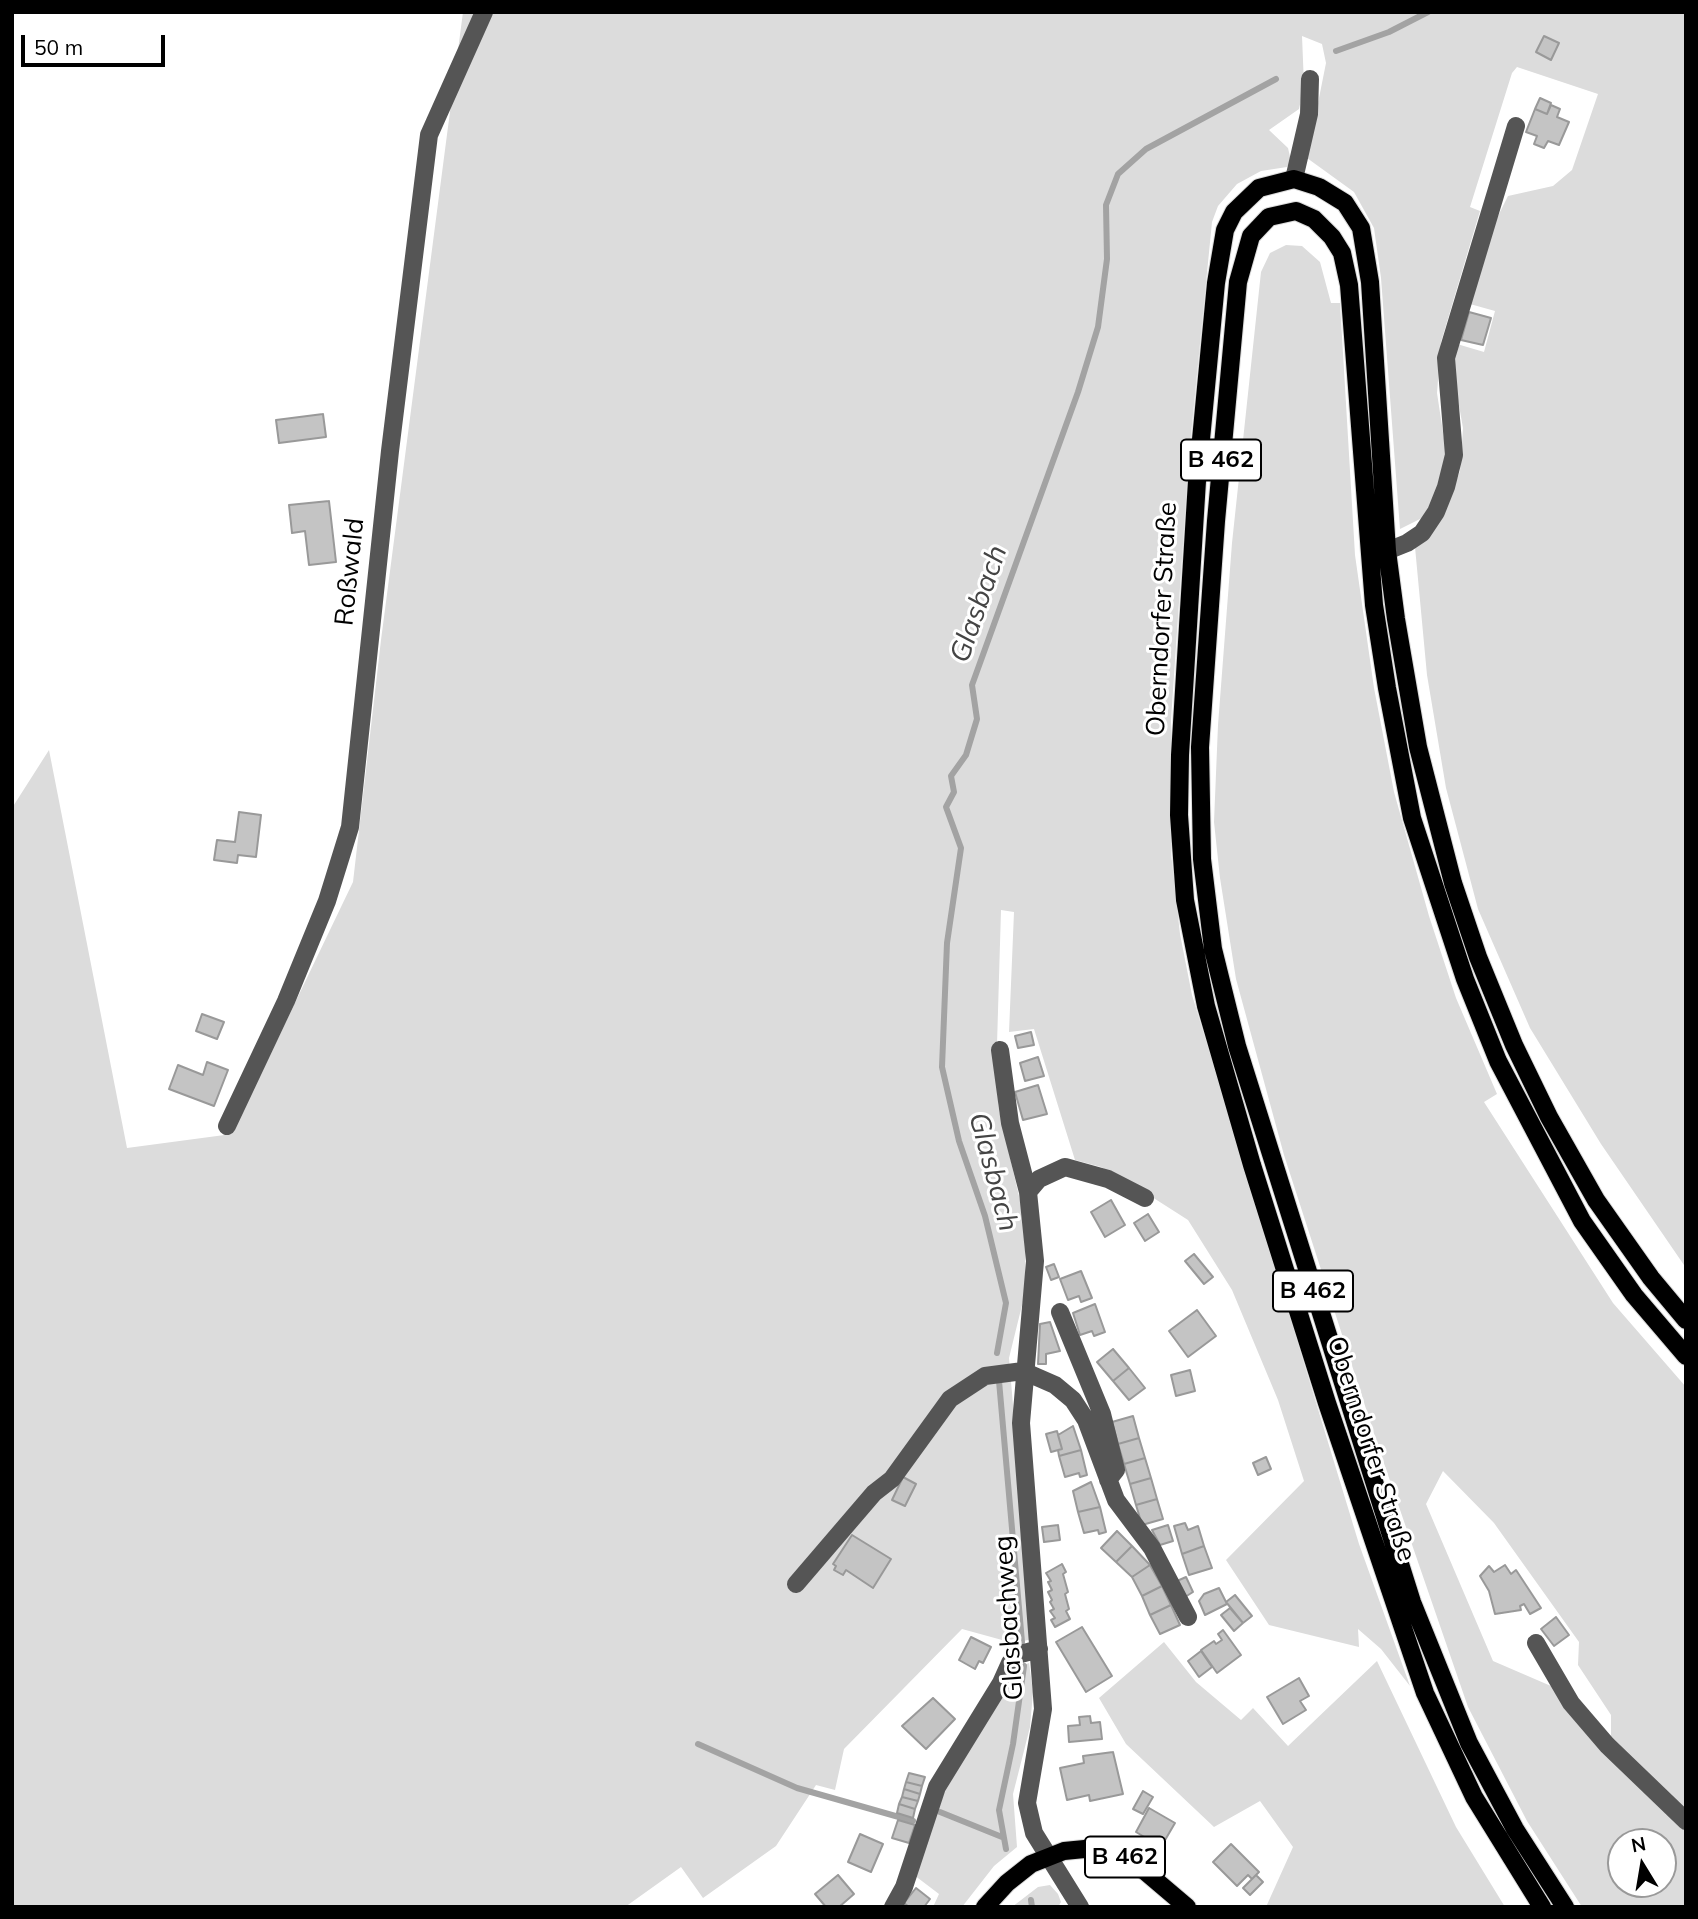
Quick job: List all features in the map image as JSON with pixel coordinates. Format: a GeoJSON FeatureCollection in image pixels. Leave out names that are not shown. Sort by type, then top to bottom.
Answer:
{"type":"FeatureCollection","features":[{"type":"Feature","properties":{"kind":"main road"},"geometry":{"type":"LineString","coordinates":[[1294,179],[1338,196],[1361,229],[1371,295],[1387,551],[1418,747],[1453,883],[1478,957],[1514,1045],[1583,1176],[1651,1278],[1686,1320]]}},
{"type":"Feature","properties":{"kind":"main road","name":"Oberndorfer Straße"},"geometry":{"type":"LineString","coordinates":[[1294,179],[1259,188],[1234,212],[1225,230],[1216,283],[1197,481],[1181,755],[1179,815],[1185,900],[1206,1006],[1252,1165],[1331,1415],[1420,1680],[1474,1797],[1542,1907]]}},
{"type":"Feature","properties":{"kind":"main road","name":"Oberndorfer Straße"},"geometry":{"type":"LineString","coordinates":[[1565,1907],[1515,1829],[1468,1743],[1412,1602],[1237,1046],[1213,949],[1202,859],[1200,760],[1216,521],[1238,282],[1251,236],[1269,218],[1296,211],[1314,219],[1332,237],[1342,253],[1349,285],[1368,554],[1387,688],[1412,818],[1465,979],[1498,1061],[1582,1221],[1634,1294],[1686,1356]]}},
{"type":"Feature","properties":{"kind":"main road","name":"B 462"},"geometry":{"type":"LineString","coordinates":[[985,1907],[1013,1878],[1048,1856],[1095,1848],[1122,1856],[1151,1872],[1187,1907]]}},
{"type":"Feature","properties":{"kind":"street","name":"Roßwald"},"geometry":{"type":"LineString","coordinates":[[227,1126],[286,1001],[327,901],[350,827],[390,452],[429,135],[484,12]]}},
{"type":"Feature","properties":{"kind":"street"},"geometry":{"type":"LineString","coordinates":[[1294,179],[1309,114],[1310,79]]}},
{"type":"Feature","properties":{"kind":"street"},"geometry":{"type":"LineString","coordinates":[[1387,551],[1422,533],[1436,512],[1446,486],[1454,455],[1446,358],[1516,126]]}},
{"type":"Feature","properties":{"kind":"street","name":"Glasbachweg"},"geometry":{"type":"LineString","coordinates":[[1000,1050],[1010,1123],[1028,1192],[1035,1261],[1023,1371],[1021,1423],[1043,1709],[1027,1803],[1034,1833],[1078,1906]]}},
{"type":"Feature","properties":{"kind":"street"},"geometry":{"type":"LineString","coordinates":[[1028,1192],[1039,1179],[1066,1167],[1108,1180],[1144,1198]]}},
{"type":"Feature","properties":{"kind":"street"},"geometry":{"type":"LineString","coordinates":[[1060,1312],[1102,1414],[1116,1470],[1108,1480]]}},
{"type":"Feature","properties":{"kind":"street"},"geometry":{"type":"LineString","coordinates":[[796,1584],[874,1493],[892,1479],[950,1399],[985,1376],[1023,1371],[1055,1385],[1073,1400],[1086,1420],[1116,1500],[1166,1571],[1188,1617]]}},
{"type":"Feature","properties":{"kind":"street"},"geometry":{"type":"LineString","coordinates":[[1536,1643],[1571,1703],[1607,1745],[1686,1821]]}},
{"type":"Feature","properties":{"kind":"street"},"geometry":{"type":"LineString","coordinates":[[893,1907],[904,1887],[937,1787],[1001,1683],[1010,1663],[1017,1655],[1040,1649]]}},
{"type":"Feature","properties":{"kind":"shaded area"},"geometry":{"type":"Polygon","coordinates":[[[463,12],[1686,12],[1686,1268],[1601,1144],[1530,1028],[1478,909],[1446,788],[1427,675],[1415,547],[1442,518],[1460,471],[1463,428],[1452,366],[1457,344],[1484,352],[1495,311],[1470,304],[1497,218],[1508,196],[1553,186],[1572,170],[1598,94],[1517,67],[1512,73],[1470,207],[1480,211],[1441,342],[1437,393],[1446,452],[1440,490],[1422,518],[1400,529],[1381,278],[1374,228],[1354,192],[1307,158],[1326,63],[1322,44],[1302,36],[1304,85],[1299,109],[1269,130],[1288,148],[1291,161],[1287,167],[1261,171],[1237,184],[1218,206],[1212,222],[1189,455],[1171,720],[1171,853],[1180,934],[1192,995],[1359,1544],[1410,1686],[1381,1649],[1358,1629],[1359,1647],[1269,1625],[1226,1560],[1304,1481],[1278,1400],[1232,1290],[1188,1220],[1101,1167],[1075,1160],[1034,1029],[1009,1032],[1014,912],[1001,910],[996,1078],[999,1110],[1022,1209],[1025,1251],[1025,1293],[1009,1358],[1033,1639],[1013,1643],[962,1629],[844,1749],[835,1790],[816,1785],[776,1846],[703,1898],[681,1867],[625,1907],[12,1907],[12,808],[49,750],[127,1148],[232,1134],[353,882],[381,640],[463,12]]]}},
{"type":"Feature","properties":{"kind":"shaded area"},"geometry":{"type":"Polygon","coordinates":[[[1286,245],[1302,246],[1320,262],[1331,303],[1340,303],[1355,555],[1374,688],[1394,792],[1429,916],[1456,998],[1497,1094],[1484,1102],[1613,1303],[1686,1387],[1686,1811],[1611,1739],[1611,1715],[1578,1665],[1579,1642],[1494,1523],[1443,1471],[1426,1504],[1493,1661],[1551,1686],[1686,1828],[1686,1907],[1582,1907],[1527,1821],[1468,1707],[1378,1446],[1284,1155],[1236,979],[1214,822],[1218,725],[1232,543],[1261,272],[1270,253],[1286,245]]]}},
{"type":"Feature","properties":{"kind":"shaded area"},"geometry":{"type":"Polygon","coordinates":[[[1164,1642],[1196,1682],[1241,1720],[1253,1708],[1288,1746],[1377,1661],[1456,1827],[1505,1907],[1266,1907],[1293,1847],[1260,1801],[1214,1827],[1126,1744],[1099,1698],[1164,1642]]]}},
{"type":"Feature","properties":{"kind":"shaded area"},"geometry":{"type":"Polygon","coordinates":[[[1029,1663],[1033,1692],[1030,1727],[1013,1794],[1017,1847],[994,1866],[962,1907],[933,1907],[939,1894],[914,1875],[941,1791],[1014,1669],[1029,1663]]]}},
{"type":"Feature","properties":{"kind":"shaded area"},"geometry":{"type":"Polygon","coordinates":[[[1050,1885],[1061,1902],[1058,1907],[1012,1907],[1038,1887],[1050,1885]]]}},
{"type":"Feature","properties":{"kind":"building"},"geometry":{"type":"Polygon","coordinates":[[[1544,36],[1559,43],[1551,60],[1536,52],[1544,36]]]}},
{"type":"Feature","properties":{"kind":"building"},"geometry":{"type":"Polygon","coordinates":[[[1540,98],[1551,103],[1547,114],[1535,109],[1540,98]]]}},
{"type":"Feature","properties":{"kind":"building"},"geometry":{"type":"Polygon","coordinates":[[[1551,105],[1560,109],[1557,117],[1569,122],[1559,145],[1548,141],[1544,148],[1534,144],[1537,136],[1526,132],[1535,109],[1547,114],[1551,105]]]}},
{"type":"Feature","properties":{"kind":"building"},"geometry":{"type":"Polygon","coordinates":[[[1469,312],[1491,318],[1483,345],[1461,340],[1469,312]]]}},
{"type":"Feature","properties":{"kind":"building"},"geometry":{"type":"Polygon","coordinates":[[[323,414],[326,437],[279,443],[276,420],[323,414]]]}},
{"type":"Feature","properties":{"kind":"building"},"geometry":{"type":"Polygon","coordinates":[[[329,501],[336,562],[309,565],[305,531],[292,533],[289,505],[329,501]]]}},
{"type":"Feature","properties":{"kind":"building"},"geometry":{"type":"Polygon","coordinates":[[[239,812],[261,815],[256,857],[238,855],[237,863],[214,860],[217,840],[235,842],[239,812]]]}},
{"type":"Feature","properties":{"kind":"building"},"geometry":{"type":"Polygon","coordinates":[[[202,1014],[224,1022],[217,1039],[196,1031],[202,1014]]]}},
{"type":"Feature","properties":{"kind":"building"},"geometry":{"type":"Polygon","coordinates":[[[1031,1032],[1034,1045],[1018,1048],[1015,1036],[1031,1032]]]}},
{"type":"Feature","properties":{"kind":"building"},"geometry":{"type":"Polygon","coordinates":[[[1038,1057],[1044,1076],[1025,1081],[1020,1063],[1038,1057]]]}},
{"type":"Feature","properties":{"kind":"building"},"geometry":{"type":"Polygon","coordinates":[[[207,1062],[228,1070],[214,1106],[169,1089],[178,1065],[203,1075],[207,1062]]]}},
{"type":"Feature","properties":{"kind":"building"},"geometry":{"type":"Polygon","coordinates":[[[1038,1085],[1047,1114],[1023,1120],[1015,1092],[1038,1085]]]}},
{"type":"Feature","properties":{"kind":"building"},"geometry":{"type":"Polygon","coordinates":[[[1111,1200],[1125,1225],[1105,1237],[1091,1212],[1111,1200]]]}},
{"type":"Feature","properties":{"kind":"building"},"geometry":{"type":"Polygon","coordinates":[[[1148,1214],[1159,1232],[1145,1241],[1134,1223],[1148,1214]]]}},
{"type":"Feature","properties":{"kind":"building"},"geometry":{"type":"Polygon","coordinates":[[[1194,1254],[1213,1277],[1204,1284],[1185,1261],[1194,1254]]]}},
{"type":"Feature","properties":{"kind":"building"},"geometry":{"type":"Polygon","coordinates":[[[1054,1264],[1059,1277],[1051,1280],[1046,1267],[1054,1264]]]}},
{"type":"Feature","properties":{"kind":"building"},"geometry":{"type":"Polygon","coordinates":[[[1081,1271],[1092,1298],[1081,1302],[1079,1296],[1068,1300],[1060,1279],[1081,1271]]]}},
{"type":"Feature","properties":{"kind":"building"},"geometry":{"type":"Polygon","coordinates":[[[1095,1304],[1105,1332],[1094,1336],[1092,1331],[1080,1335],[1073,1313],[1095,1304]]]}},
{"type":"Feature","properties":{"kind":"building"},"geometry":{"type":"Polygon","coordinates":[[[1197,1310],[1216,1336],[1188,1357],[1169,1331],[1197,1310]]]}},
{"type":"Feature","properties":{"kind":"building"},"geometry":{"type":"Polygon","coordinates":[[[1050,1322],[1060,1351],[1046,1354],[1046,1364],[1038,1364],[1040,1324],[1050,1322]]]}},
{"type":"Feature","properties":{"kind":"building"},"geometry":{"type":"Polygon","coordinates":[[[1113,1349],[1129,1368],[1113,1381],[1097,1362],[1113,1349]]]}},
{"type":"Feature","properties":{"kind":"building"},"geometry":{"type":"Polygon","coordinates":[[[1129,1368],[1145,1388],[1129,1400],[1113,1381],[1129,1368]]]}},
{"type":"Feature","properties":{"kind":"building"},"geometry":{"type":"Polygon","coordinates":[[[1190,1370],[1195,1391],[1176,1396],[1171,1375],[1190,1370]]]}},
{"type":"Feature","properties":{"kind":"building"},"geometry":{"type":"Polygon","coordinates":[[[1133,1416],[1139,1438],[1118,1444],[1112,1422],[1133,1416]]]}},
{"type":"Feature","properties":{"kind":"building"},"geometry":{"type":"Polygon","coordinates":[[[1073,1426],[1081,1450],[1059,1456],[1058,1450],[1062,1449],[1058,1435],[1073,1426]]]}},
{"type":"Feature","properties":{"kind":"building"},"geometry":{"type":"Polygon","coordinates":[[[1057,1431],[1062,1449],[1051,1452],[1046,1434],[1057,1431]]]}},
{"type":"Feature","properties":{"kind":"building"},"geometry":{"type":"Polygon","coordinates":[[[1139,1438],[1145,1458],[1124,1464],[1118,1444],[1139,1438]]]}},
{"type":"Feature","properties":{"kind":"building"},"geometry":{"type":"Polygon","coordinates":[[[1081,1450],[1087,1475],[1080,1477],[1079,1473],[1065,1477],[1059,1456],[1081,1450]]]}},
{"type":"Feature","properties":{"kind":"building"},"geometry":{"type":"Polygon","coordinates":[[[1266,1457],[1271,1469],[1258,1475],[1253,1463],[1266,1457]]]}},
{"type":"Feature","properties":{"kind":"building"},"geometry":{"type":"Polygon","coordinates":[[[1145,1458],[1151,1478],[1130,1484],[1124,1464],[1145,1458]]]}},
{"type":"Feature","properties":{"kind":"building"},"geometry":{"type":"Polygon","coordinates":[[[903,1477],[916,1484],[905,1506],[892,1500],[903,1477]]]}},
{"type":"Feature","properties":{"kind":"building"},"geometry":{"type":"Polygon","coordinates":[[[1151,1478],[1157,1499],[1136,1505],[1130,1484],[1151,1478]]]}},
{"type":"Feature","properties":{"kind":"building"},"geometry":{"type":"Polygon","coordinates":[[[1091,1482],[1100,1507],[1078,1512],[1073,1491],[1091,1482]]]}},
{"type":"Feature","properties":{"kind":"building"},"geometry":{"type":"Polygon","coordinates":[[[1157,1499],[1163,1519],[1142,1525],[1136,1505],[1157,1499]]]}},
{"type":"Feature","properties":{"kind":"building"},"geometry":{"type":"Polygon","coordinates":[[[1100,1507],[1106,1532],[1099,1534],[1098,1530],[1084,1533],[1078,1512],[1100,1507]]]}},
{"type":"Feature","properties":{"kind":"building"},"geometry":{"type":"Polygon","coordinates":[[[1185,1523],[1188,1530],[1198,1526],[1204,1546],[1182,1554],[1174,1526],[1185,1523]]]}},
{"type":"Feature","properties":{"kind":"building"},"geometry":{"type":"Polygon","coordinates":[[[1058,1525],[1060,1540],[1044,1542],[1042,1527],[1058,1525]]]}},
{"type":"Feature","properties":{"kind":"building"},"geometry":{"type":"Polygon","coordinates":[[[1168,1525],[1173,1541],[1160,1545],[1152,1530],[1168,1525]]]}},
{"type":"Feature","properties":{"kind":"building"},"geometry":{"type":"Polygon","coordinates":[[[1117,1531],[1132,1546],[1116,1562],[1101,1548],[1117,1531]]]}},
{"type":"Feature","properties":{"kind":"building"},"geometry":{"type":"Polygon","coordinates":[[[852,1535],[891,1559],[873,1588],[846,1570],[843,1575],[834,1570],[836,1566],[833,1564],[852,1535]]]}},
{"type":"Feature","properties":{"kind":"building"},"geometry":{"type":"Polygon","coordinates":[[[1132,1546],[1150,1565],[1132,1577],[1116,1562],[1132,1546]]]}},
{"type":"Feature","properties":{"kind":"building"},"geometry":{"type":"Polygon","coordinates":[[[1204,1546],[1212,1568],[1189,1575],[1182,1554],[1204,1546]]]}},
{"type":"Feature","properties":{"kind":"building"},"geometry":{"type":"Polygon","coordinates":[[[1062,1564],[1066,1572],[1063,1574],[1068,1592],[1065,1594],[1069,1609],[1066,1611],[1070,1619],[1055,1627],[1051,1620],[1055,1618],[1050,1611],[1054,1609],[1048,1592],[1052,1590],[1048,1582],[1051,1581],[1046,1573],[1062,1564]]]}},
{"type":"Feature","properties":{"kind":"building"},"geometry":{"type":"Polygon","coordinates":[[[1150,1565],[1162,1586],[1142,1596],[1132,1577],[1150,1565]]]}},
{"type":"Feature","properties":{"kind":"building"},"geometry":{"type":"Polygon","coordinates":[[[1505,1565],[1511,1574],[1516,1570],[1541,1608],[1530,1614],[1524,1604],[1520,1606],[1521,1610],[1495,1614],[1489,1591],[1480,1576],[1489,1566],[1494,1572],[1505,1565]]]}},
{"type":"Feature","properties":{"kind":"building"},"geometry":{"type":"Polygon","coordinates":[[[1186,1577],[1193,1592],[1185,1597],[1177,1581],[1186,1577]]]}},
{"type":"Feature","properties":{"kind":"building"},"geometry":{"type":"Polygon","coordinates":[[[1162,1586],[1171,1605],[1150,1615],[1142,1596],[1162,1586]]]}},
{"type":"Feature","properties":{"kind":"building"},"geometry":{"type":"Polygon","coordinates":[[[1219,1588],[1227,1604],[1205,1615],[1199,1601],[1204,1594],[1219,1588]]]}},
{"type":"Feature","properties":{"kind":"building"},"geometry":{"type":"Polygon","coordinates":[[[1235,1595],[1252,1616],[1243,1623],[1226,1602],[1235,1595]]]}},
{"type":"Feature","properties":{"kind":"building"},"geometry":{"type":"Polygon","coordinates":[[[1171,1605],[1180,1625],[1160,1634],[1150,1615],[1171,1605]]]}},
{"type":"Feature","properties":{"kind":"building"},"geometry":{"type":"Polygon","coordinates":[[[1230,1608],[1243,1623],[1234,1631],[1221,1615],[1230,1608]]]}},
{"type":"Feature","properties":{"kind":"building"},"geometry":{"type":"Polygon","coordinates":[[[1556,1617],[1569,1635],[1554,1646],[1541,1629],[1556,1617]]]}},
{"type":"Feature","properties":{"kind":"building"},"geometry":{"type":"Polygon","coordinates":[[[1082,1627],[1112,1676],[1086,1692],[1056,1642],[1082,1627]]]}},
{"type":"Feature","properties":{"kind":"building"},"geometry":{"type":"Polygon","coordinates":[[[1223,1630],[1241,1655],[1217,1673],[1201,1650],[1214,1641],[1216,1644],[1222,1640],[1218,1634],[1223,1630]]]}},
{"type":"Feature","properties":{"kind":"building"},"geometry":{"type":"Polygon","coordinates":[[[971,1637],[991,1647],[983,1663],[979,1661],[975,1669],[959,1660],[971,1637]]]}},
{"type":"Feature","properties":{"kind":"building"},"geometry":{"type":"Polygon","coordinates":[[[1201,1651],[1212,1667],[1199,1677],[1188,1661],[1201,1651]]]}},
{"type":"Feature","properties":{"kind":"building"},"geometry":{"type":"Polygon","coordinates":[[[1299,1678],[1309,1696],[1300,1701],[1306,1710],[1283,1724],[1267,1697],[1299,1678]]]}},
{"type":"Feature","properties":{"kind":"building"},"geometry":{"type":"Polygon","coordinates":[[[933,1698],[955,1719],[926,1749],[902,1726],[933,1698]]]}},
{"type":"Feature","properties":{"kind":"building"},"geometry":{"type":"Polygon","coordinates":[[[1090,1716],[1091,1723],[1100,1722],[1102,1739],[1069,1742],[1068,1726],[1080,1725],[1079,1717],[1090,1716]]]}},
{"type":"Feature","properties":{"kind":"building"},"geometry":{"type":"Polygon","coordinates":[[[1113,1752],[1123,1794],[1090,1801],[1089,1795],[1067,1800],[1060,1768],[1084,1763],[1083,1756],[1113,1752]]]}},
{"type":"Feature","properties":{"kind":"building"},"geometry":{"type":"Polygon","coordinates":[[[909,1773],[925,1777],[922,1786],[906,1782],[909,1773]]]}},
{"type":"Feature","properties":{"kind":"building"},"geometry":{"type":"Polygon","coordinates":[[[906,1782],[922,1786],[920,1794],[904,1789],[906,1782]]]}},
{"type":"Feature","properties":{"kind":"building"},"geometry":{"type":"Polygon","coordinates":[[[904,1789],[920,1794],[918,1801],[902,1797],[904,1789]]]}},
{"type":"Feature","properties":{"kind":"building"},"geometry":{"type":"Polygon","coordinates":[[[1143,1791],[1153,1797],[1143,1814],[1133,1809],[1143,1791]]]}},
{"type":"Feature","properties":{"kind":"building"},"geometry":{"type":"Polygon","coordinates":[[[902,1797],[918,1801],[915,1809],[899,1804],[902,1797]]]}},
{"type":"Feature","properties":{"kind":"building"},"geometry":{"type":"Polygon","coordinates":[[[899,1804],[915,1809],[913,1818],[897,1813],[899,1804]]]}},
{"type":"Feature","properties":{"kind":"building"},"geometry":{"type":"Polygon","coordinates":[[[1149,1808],[1175,1823],[1161,1847],[1136,1832],[1149,1808]]]}},
{"type":"Feature","properties":{"kind":"building"},"geometry":{"type":"Polygon","coordinates":[[[898,1820],[915,1825],[909,1843],[892,1838],[898,1820]]]}},
{"type":"Feature","properties":{"kind":"building"},"geometry":{"type":"Polygon","coordinates":[[[860,1834],[883,1844],[871,1872],[848,1862],[860,1834]]]}},
{"type":"Feature","properties":{"kind":"building"},"geometry":{"type":"Polygon","coordinates":[[[1231,1844],[1259,1872],[1252,1879],[1248,1875],[1237,1886],[1213,1862],[1231,1844]]]}},
{"type":"Feature","properties":{"kind":"building"},"geometry":{"type":"Polygon","coordinates":[[[838,1875],[854,1894],[839,1907],[826,1907],[815,1894],[838,1875]]]}},
{"type":"Feature","properties":{"kind":"building"},"geometry":{"type":"Polygon","coordinates":[[[1256,1875],[1263,1882],[1250,1895],[1243,1888],[1256,1875]]]}},
{"type":"Feature","properties":{"kind":"building"},"geometry":{"type":"Polygon","coordinates":[[[916,1888],[930,1899],[924,1907],[909,1907],[904,1903],[916,1888]]]}},
{"type":"Feature","properties":{"kind":"waterway","name":"Glasbach"},"geometry":{"type":"LineString","coordinates":[[1336,51],[1389,32],[1428,12]]}},
{"type":"Feature","properties":{"kind":"waterway","name":"Glasbach"},"geometry":{"type":"LineString","coordinates":[[997,1353],[1006,1303],[985,1216],[959,1141],[942,1067],[947,943],[961,848],[946,807],[954,792],[951,776],[966,755],[977,719],[972,685],[1078,392],[1098,327],[1107,259],[1106,205],[1118,174],[1146,149],[1276,79]]}},
{"type":"Feature","properties":{"kind":"waterway","name":"Glasbach"},"geometry":{"type":"LineString","coordinates":[[999,1381],[1022,1642]]}},
{"type":"Feature","properties":{"kind":"waterway","name":"Glasbach"},"geometry":{"type":"LineString","coordinates":[[1006,1849],[999,1810],[1013,1744],[1024,1666]]}},
{"type":"Feature","properties":{"kind":"waterway"},"geometry":{"type":"LineString","coordinates":[[698,1744],[797,1788],[913,1821]]}},
{"type":"Feature","properties":{"kind":"waterway"},"geometry":{"type":"LineString","coordinates":[[940,1812],[1002,1837]]}},
{"type":"Feature","properties":{"kind":"waterway","name":"Glasbach"},"geometry":{"type":"LineString","coordinates":[[1031,1900],[1032,1907]]}}]}
